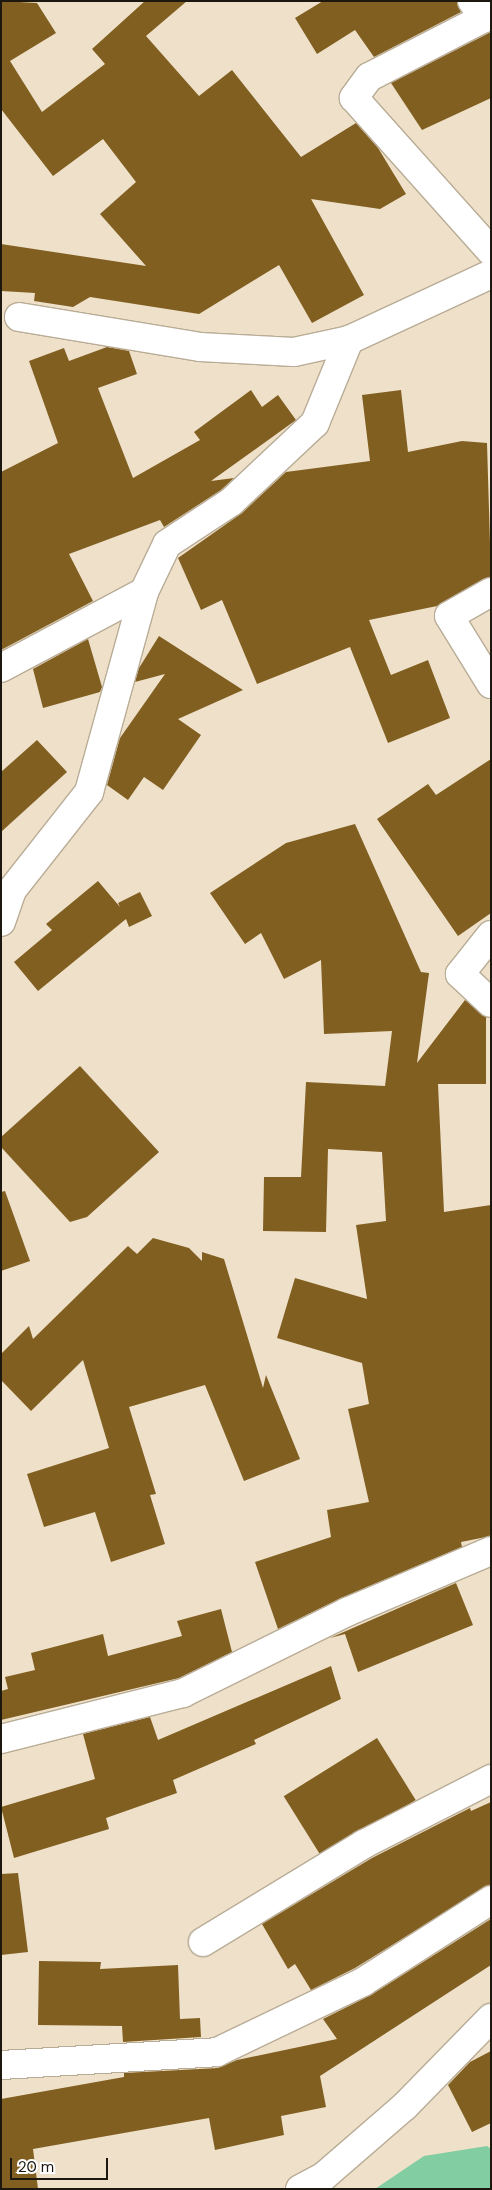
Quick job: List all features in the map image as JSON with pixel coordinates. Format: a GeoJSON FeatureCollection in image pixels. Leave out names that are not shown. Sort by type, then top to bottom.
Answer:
{"type":"FeatureCollection","features":[{"type":"Feature","properties":{"kind":"street"},"geometry":{"type":"LineString","coordinates":[[472,1],[484,18],[406,55],[369,77],[354,98],[491,251]]}},
{"type":"Feature","properties":{"kind":"street"},"geometry":{"type":"LineString","coordinates":[[18,317],[200,347],[294,352],[349,340],[491,274]]}},
{"type":"Feature","properties":{"kind":"street"},"geometry":{"type":"LineString","coordinates":[[1,922],[12,890],[89,792],[144,592],[167,544],[231,502],[315,423],[349,340]]}},
{"type":"Feature","properties":{"kind":"street"},"geometry":{"type":"LineString","coordinates":[[1,668],[144,592]]}},
{"type":"Feature","properties":{"kind":"street"},"geometry":{"type":"LineString","coordinates":[[491,592],[449,616],[491,684]]}},
{"type":"Feature","properties":{"kind":"street"},"geometry":{"type":"LineString","coordinates":[[491,935],[460,974],[491,1003]]}},
{"type":"Feature","properties":{"kind":"street"},"geometry":{"type":"LineString","coordinates":[[1,1740],[183,1692],[347,1612],[491,1551]]}},
{"type":"Feature","properties":{"kind":"street"},"geometry":{"type":"LineString","coordinates":[[203,1942],[364,1844],[491,1779]]}},
{"type":"Feature","properties":{"kind":"street"},"geometry":{"type":"LineString","coordinates":[[1,2064],[217,2052],[363,1982],[491,1900]]}},
{"type":"Feature","properties":{"kind":"street"},"geometry":{"type":"LineString","coordinates":[[300,2189],[323,2177],[404,2106],[491,2018]]}},
{"type":"Feature","properties":{"kind":"green space"},"geometry":{"type":"Polygon","coordinates":[[[487,2146],[491,2149],[491,2189],[375,2189],[424,2156],[487,2146]]]}},
{"type":"Feature","properties":{"kind":"building"},"geometry":{"type":"Polygon","coordinates":[[[1,1],[37,3],[56,33],[10,61],[42,112],[105,64],[92,49],[145,1],[187,1],[146,36],[199,96],[232,70],[301,157],[356,123],[378,148],[406,194],[380,209],[311,199],[364,295],[312,323],[279,265],[199,314],[90,297],[73,307],[34,301],[35,293],[1,291],[1,244],[146,266],[100,214],[136,182],[103,139],[53,176],[1,109],[1,1]]]}},
{"type":"Feature","properties":{"kind":"building"},"geometry":{"type":"Polygon","coordinates":[[[323,1],[457,1],[461,12],[374,57],[355,30],[317,54],[295,18],[323,1]]]}},
{"type":"Feature","properties":{"kind":"building"},"geometry":{"type":"Polygon","coordinates":[[[491,32],[491,98],[422,130],[391,83],[491,32]]]}},
{"type":"Feature","properties":{"kind":"building"},"geometry":{"type":"Polygon","coordinates":[[[107,347],[129,351],[137,374],[98,388],[133,478],[200,440],[194,432],[251,390],[262,407],[278,395],[296,420],[211,481],[234,478],[221,490],[164,527],[160,520],[69,554],[93,601],[1,650],[1,472],[58,443],[29,361],[64,348],[69,361],[107,347]]]}},
{"type":"Feature","properties":{"kind":"building"},"geometry":{"type":"Polygon","coordinates":[[[401,390],[408,452],[462,441],[487,443],[491,576],[437,606],[369,620],[391,675],[428,660],[450,718],[388,743],[350,647],[257,684],[222,600],[201,610],[178,558],[242,513],[286,472],[370,461],[362,395],[401,390]]]}},
{"type":"Feature","properties":{"kind":"building"},"geometry":{"type":"Polygon","coordinates":[[[159,636],[243,690],[178,719],[201,735],[163,790],[144,777],[128,800],[107,785],[120,738],[165,674],[135,682],[139,668],[159,636]]]}},
{"type":"Feature","properties":{"kind":"building"},"geometry":{"type":"Polygon","coordinates":[[[88,639],[102,687],[100,692],[43,708],[33,669],[88,639]]]}},
{"type":"Feature","properties":{"kind":"building"},"geometry":{"type":"Polygon","coordinates":[[[37,740],[67,772],[1,832],[1,772],[37,740]]]}},
{"type":"Feature","properties":{"kind":"building"},"geometry":{"type":"Polygon","coordinates":[[[491,759],[491,913],[458,936],[377,819],[428,784],[436,795],[491,759]]]}},
{"type":"Feature","properties":{"kind":"building"},"geometry":{"type":"Polygon","coordinates":[[[355,824],[421,972],[429,973],[417,1063],[465,1000],[486,1017],[486,1084],[438,1084],[444,1212],[491,1205],[491,1536],[461,1542],[462,1547],[341,1598],[278,1629],[255,1562],[331,1537],[327,1510],[369,1502],[348,1409],[369,1404],[362,1363],[277,1338],[295,1278],[367,1299],[356,1225],[386,1221],[382,1152],[328,1149],[326,1232],[263,1231],[264,1177],[301,1177],[306,1082],[385,1086],[392,1031],[324,1034],[321,960],[284,979],[261,933],[245,944],[210,893],[286,843],[355,824]]]}},
{"type":"Feature","properties":{"kind":"building"},"geometry":{"type":"Polygon","coordinates":[[[98,881],[120,907],[118,903],[140,892],[152,916],[129,927],[126,919],[38,991],[14,962],[52,930],[46,924],[98,881]]]}},
{"type":"Feature","properties":{"kind":"building"},"geometry":{"type":"Polygon","coordinates":[[[80,1066],[159,1152],[87,1217],[70,1222],[1,1147],[1,1137],[80,1066]]]}},
{"type":"Feature","properties":{"kind":"building"},"geometry":{"type":"Polygon","coordinates":[[[5,1191],[30,1261],[1,1271],[1,1192],[5,1191]]]}},
{"type":"Feature","properties":{"kind":"building"},"geometry":{"type":"Polygon","coordinates":[[[153,1238],[189,1248],[202,1261],[202,1252],[224,1259],[263,1388],[266,1375],[300,1459],[244,1481],[205,1385],[129,1407],[156,1494],[150,1495],[165,1544],[111,1562],[95,1512],[44,1527],[27,1474],[109,1448],[83,1360],[31,1411],[1,1380],[1,1354],[29,1326],[33,1339],[128,1246],[137,1254],[153,1238]]]}},
{"type":"Feature","properties":{"kind":"building"},"geometry":{"type":"Polygon","coordinates":[[[456,1583],[473,1625],[358,1672],[345,1634],[330,1638],[456,1583]]]}},
{"type":"Feature","properties":{"kind":"building"},"geometry":{"type":"Polygon","coordinates":[[[221,1609],[232,1652],[179,1678],[1,1720],[1,1691],[8,1689],[5,1677],[35,1670],[31,1653],[103,1634],[108,1656],[182,1636],[177,1621],[221,1609]]]}},
{"type":"Feature","properties":{"kind":"building"},"geometry":{"type":"Polygon","coordinates":[[[331,1666],[341,1699],[254,1740],[256,1744],[173,1780],[177,1793],[106,1818],[109,1829],[14,1858],[1,1807],[95,1779],[83,1734],[150,1717],[158,1740],[331,1666]]]}},
{"type":"Feature","properties":{"kind":"building"},"geometry":{"type":"Polygon","coordinates":[[[377,1738],[416,1800],[322,1858],[284,1796],[377,1738]]]}},
{"type":"Feature","properties":{"kind":"building"},"geometry":{"type":"Polygon","coordinates":[[[491,1802],[491,1884],[355,1968],[311,1990],[295,1964],[288,1969],[262,1924],[372,1858],[470,1808],[471,1811],[491,1802]]]}},
{"type":"Feature","properties":{"kind":"building"},"geometry":{"type":"Polygon","coordinates":[[[18,1873],[28,1952],[1,1955],[1,1874],[18,1873]]]}},
{"type":"Feature","properties":{"kind":"building"},"geometry":{"type":"Polygon","coordinates":[[[491,1919],[491,1965],[320,2076],[326,2107],[281,2116],[284,2135],[215,2150],[209,2118],[33,2149],[38,2189],[1,2189],[1,2099],[124,2077],[124,2073],[218,2068],[237,2060],[337,2039],[323,2019],[371,1995],[491,1919]]]}},
{"type":"Feature","properties":{"kind":"building"},"geometry":{"type":"Polygon","coordinates":[[[39,1961],[101,1962],[100,1969],[178,1965],[180,2019],[200,2018],[201,2037],[123,2042],[122,2026],[38,2025],[39,1961]]]}},
{"type":"Feature","properties":{"kind":"building"},"geometry":{"type":"Polygon","coordinates":[[[491,2051],[491,2123],[472,2132],[448,2085],[470,2062],[491,2051]]]}}]}
